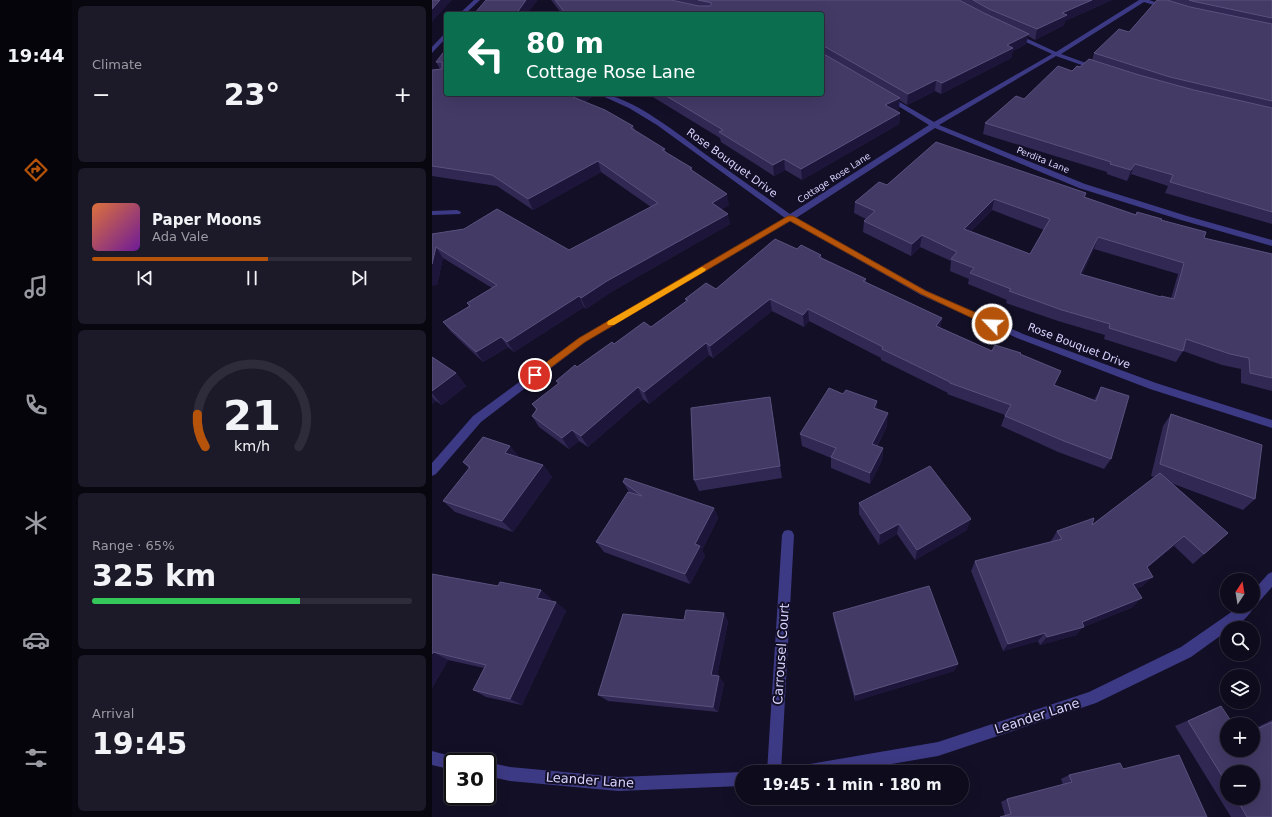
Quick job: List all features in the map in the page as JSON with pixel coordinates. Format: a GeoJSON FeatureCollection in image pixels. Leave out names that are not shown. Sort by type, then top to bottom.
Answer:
{"type":"FeatureCollection","features":[{"type":"Feature","properties":{"kind":"street"},"geometry":{"type":"LineString","coordinates":[[464,12],[477,0]]}},
{"type":"Feature","properties":{"kind":"street"},"geometry":{"type":"LineString","coordinates":[[1143,0],[1173,9]]}},
{"type":"Feature","properties":{"kind":"street","name":"Cottage Rose Lane"},"geometry":{"type":"LineString","coordinates":[[432,471],[477,419],[582,340],[790,218],[934,125],[1056,54],[1143,0]]}},
{"type":"Feature","properties":{"kind":"street"},"geometry":{"type":"LineString","coordinates":[[1009,33],[1056,54],[1104,71]]}},
{"type":"Feature","properties":{"kind":"street"},"geometry":{"type":"LineString","coordinates":[[432,52],[444,37]]}},
{"type":"Feature","properties":{"kind":"street","name":"Perdita Lane"},"geometry":{"type":"LineString","coordinates":[[881,94],[934,125],[1082,186],[1184,218],[1272,243]]}},
{"type":"Feature","properties":{"kind":"street","name":"Rose Bouquet Drive"},"geometry":{"type":"LineString","coordinates":[[606,96],[631,106],[659,124],[790,218],[924,292],[1020,336],[1153,386],[1272,424]]}},
{"type":"Feature","properties":{"kind":"street"},"geometry":{"type":"LineString","coordinates":[[432,213],[456,212]]}},
{"type":"Feature","properties":{"kind":"street","name":"Carrousel Court"},"geometry":{"type":"LineString","coordinates":[[774,765],[788,535]]}},
{"type":"Feature","properties":{"kind":"street"},"geometry":{"type":"LineString","coordinates":[[1260,592],[1272,578]]}},
{"type":"Feature","properties":{"kind":"street","name":"Leander Lane"},"geometry":{"type":"LineString","coordinates":[[845,765],[938,749],[1091,698],[1186,652],[1242,613]]}},
{"type":"Feature","properties":{"kind":"street"},"geometry":{"type":"LineString","coordinates":[[432,758],[444,760]]}},
{"type":"Feature","properties":{"kind":"street","name":"Leander Lane"},"geometry":{"type":"LineString","coordinates":[[496,771],[510,774],[618,784],[735,779]]}},
{"type":"Feature","properties":{"kind":"building"},"geometry":{"type":"Polygon","coordinates":[[[432,0],[440,0],[432,9],[432,0]]]}},
{"type":"Feature","properties":{"kind":"building"},"geometry":{"type":"Polygon","coordinates":[[[486,0],[526,0],[517,12],[476,12],[486,0]]]}},
{"type":"Feature","properties":{"kind":"building"},"geometry":{"type":"Polygon","coordinates":[[[555,0],[671,0],[699,6],[710,6],[712,3],[698,0],[959,0],[1029,34],[1007,45],[1013,48],[942,83],[936,80],[908,94],[824,46],[824,12],[564,12],[555,0]]]}},
{"type":"Feature","properties":{"kind":"building"},"geometry":{"type":"Polygon","coordinates":[[[973,0],[1092,0],[1062,13],[1067,15],[1037,29],[989,9],[973,0]]]}},
{"type":"Feature","properties":{"kind":"building"},"geometry":{"type":"Polygon","coordinates":[[[1157,0],[1167,0],[1190,7],[1272,24],[1272,101],[1170,77],[1094,53],[1119,29],[1129,32],[1157,0]]]}},
{"type":"Feature","properties":{"kind":"building"},"geometry":{"type":"Polygon","coordinates":[[[1189,0],[1272,0],[1272,18],[1192,1],[1189,0]]]}},
{"type":"Feature","properties":{"kind":"building"},"geometry":{"type":"Polygon","coordinates":[[[444,52],[444,96],[574,96],[573,97],[605,110],[633,126],[631,128],[665,149],[662,150],[692,168],[690,169],[727,194],[712,203],[728,214],[607,281],[581,298],[579,296],[507,342],[501,337],[476,352],[443,322],[470,306],[467,303],[497,285],[436,247],[432,264],[432,234],[464,229],[497,209],[569,250],[658,203],[598,161],[528,199],[492,175],[432,166],[432,70],[442,69],[442,62],[436,62],[444,52]]]}},
{"type":"Feature","properties":{"kind":"building"},"geometry":{"type":"Polygon","coordinates":[[[824,54],[900,98],[885,105],[900,113],[801,169],[784,159],[773,165],[719,132],[723,130],[666,96],[824,96],[824,54]]]}},
{"type":"Feature","properties":{"kind":"building"},"geometry":{"type":"Polygon","coordinates":[[[1089,59],[1194,90],[1272,108],[1272,212],[1170,182],[1173,175],[1135,164],[1131,170],[1110,164],[1111,162],[985,123],[1016,96],[1024,99],[1058,66],[1072,71],[1077,66],[1080,67],[1089,59]]]}},
{"type":"Feature","properties":{"kind":"building"},"geometry":{"type":"Polygon","coordinates":[[[936,142],[1086,193],[1084,197],[1136,215],[1137,212],[1206,232],[1204,238],[1272,254],[1272,378],[1250,373],[1249,358],[1230,354],[1186,339],[1183,351],[1109,328],[1110,324],[1062,310],[1009,291],[1011,289],[970,273],[974,268],[951,259],[957,252],[922,235],[912,244],[864,221],[875,211],[855,202],[879,182],[887,185],[936,142]],[[994,199],[964,229],[1030,254],[1050,219],[994,199]],[[1098,237],[1080,274],[1161,297],[1174,299],[1184,263],[1098,237]]]}},
{"type":"Feature","properties":{"kind":"building"},"geometry":{"type":"Polygon","coordinates":[[[775,239],[797,249],[801,245],[821,255],[819,257],[866,279],[863,281],[942,318],[936,326],[992,351],[995,345],[1021,353],[1020,354],[1061,371],[1054,385],[1096,401],[1101,387],[1129,396],[1111,459],[1005,416],[1011,405],[950,383],[882,349],[883,347],[808,309],[803,315],[770,299],[710,346],[706,343],[644,392],[638,387],[581,436],[572,430],[562,438],[532,416],[537,409],[532,404],[559,383],[556,381],[575,365],[577,367],[612,342],[614,344],[644,322],[651,327],[688,300],[685,299],[706,283],[716,289],[775,239]]]}},
{"type":"Feature","properties":{"kind":"building"},"geometry":{"type":"Polygon","coordinates":[[[432,357],[456,373],[432,391],[432,357]]]}},
{"type":"Feature","properties":{"kind":"building"},"geometry":{"type":"Polygon","coordinates":[[[829,388],[843,394],[846,390],[877,401],[874,408],[888,413],[872,444],[883,448],[870,473],[831,457],[836,448],[800,434],[829,388]]]}},
{"type":"Feature","properties":{"kind":"building"},"geometry":{"type":"Polygon","coordinates":[[[770,397],[780,466],[694,480],[691,408],[770,397]]]}},
{"type":"Feature","properties":{"kind":"building"},"geometry":{"type":"Polygon","coordinates":[[[1171,414],[1262,445],[1255,499],[1160,464],[1171,414]]]}},
{"type":"Feature","properties":{"kind":"building"},"geometry":{"type":"Polygon","coordinates":[[[483,437],[510,446],[505,453],[543,465],[502,521],[443,501],[470,467],[463,462],[483,437]]]}},
{"type":"Feature","properties":{"kind":"building"},"geometry":{"type":"Polygon","coordinates":[[[930,466],[971,519],[917,550],[899,524],[880,534],[859,503],[930,466]]]}},
{"type":"Feature","properties":{"kind":"building"},"geometry":{"type":"Polygon","coordinates":[[[1160,473],[1228,533],[1204,554],[1184,536],[1147,567],[1153,577],[1133,584],[1142,598],[1082,622],[1084,627],[1047,637],[1045,633],[1008,644],[975,561],[1062,539],[1057,531],[1094,518],[1092,525],[1160,473]]]}},
{"type":"Feature","properties":{"kind":"building"},"geometry":{"type":"Polygon","coordinates":[[[625,478],[714,508],[695,544],[700,546],[685,574],[596,542],[628,492],[642,496],[623,482],[625,478]]]}},
{"type":"Feature","properties":{"kind":"building"},"geometry":{"type":"Polygon","coordinates":[[[432,574],[498,586],[500,582],[541,590],[537,598],[556,602],[510,699],[473,690],[486,665],[433,652],[432,654],[432,574]]]}},
{"type":"Feature","properties":{"kind":"building"},"geometry":{"type":"Polygon","coordinates":[[[929,586],[958,664],[855,695],[833,613],[929,586]]]}},
{"type":"Feature","properties":{"kind":"building"},"geometry":{"type":"Polygon","coordinates":[[[686,610],[724,613],[711,675],[719,676],[713,707],[598,695],[623,614],[684,620],[686,610]]]}},
{"type":"Feature","properties":{"kind":"building"},"geometry":{"type":"Polygon","coordinates":[[[1220,706],[1220,709],[1223,709],[1228,717],[1220,717],[1220,757],[1260,757],[1260,728],[1272,722],[1272,817],[1247,817],[1240,805],[1260,805],[1260,765],[1220,765],[1220,773],[1188,721],[1220,706]]]}},
{"type":"Feature","properties":{"kind":"building"},"geometry":{"type":"Polygon","coordinates":[[[1179,755],[1207,817],[1000,817],[1011,814],[1007,799],[1072,782],[1069,775],[1120,763],[1123,769],[1179,755]]]}},
{"type":"Feature","properties":{"kind":"slow traffic"},"geometry":{"type":"LineString","coordinates":[[611,323],[702,269]]}},
{"type":"Feature","properties":{"kind":"route"},"geometry":{"type":"LineString","coordinates":[[535,375],[582,340],[790,218],[924,292],[992,324]]}}]}
